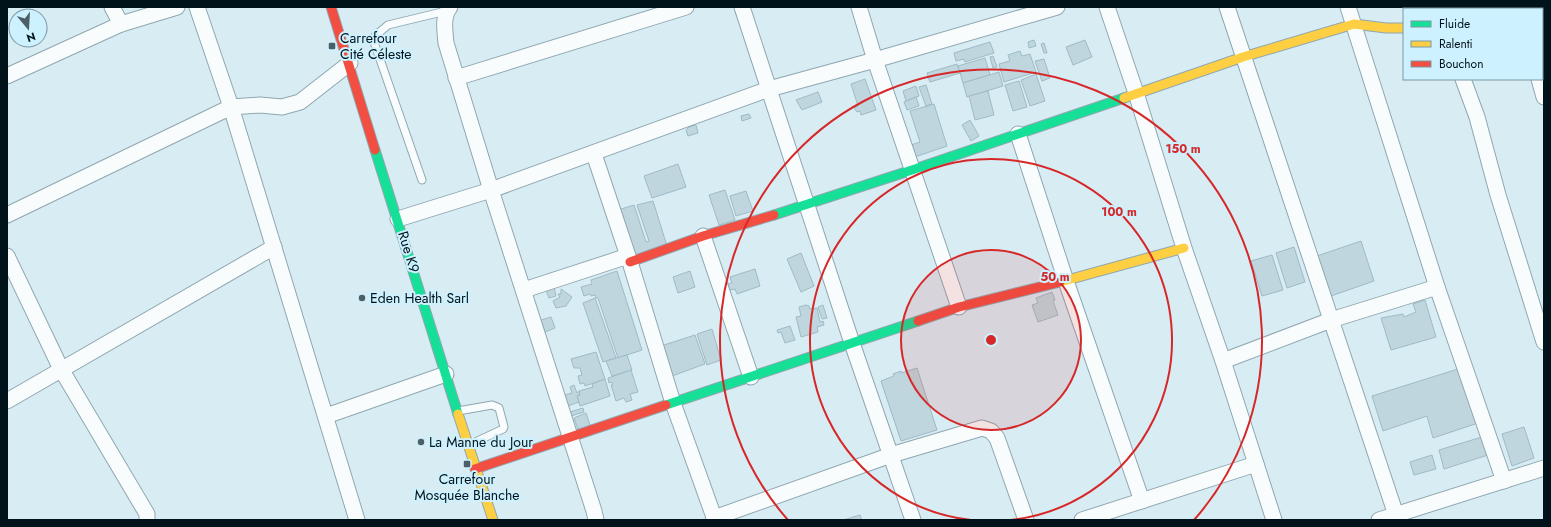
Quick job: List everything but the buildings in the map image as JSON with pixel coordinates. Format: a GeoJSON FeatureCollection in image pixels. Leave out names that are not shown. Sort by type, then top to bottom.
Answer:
{"type":"FeatureCollection","features":[{"type":"Feature","properties":{"kind":"street"},"geometry":{"type":"LineString","coordinates":[[112,7],[121,24]]}},
{"type":"Feature","properties":{"kind":"street"},"geometry":{"type":"LineString","coordinates":[[7,76],[121,24],[176,7]]}},
{"type":"Feature","properties":{"kind":"street"},"geometry":{"type":"LineString","coordinates":[[197,7],[231,107],[357,520]]}},
{"type":"Feature","properties":{"kind":"street","name":"Rue K9"},"geometry":{"type":"LineString","coordinates":[[331,7],[350,63],[475,469],[493,520]]}},
{"type":"Feature","properties":{"kind":"street"},"geometry":{"type":"LineString","coordinates":[[456,78],[686,7]]}},
{"type":"Feature","properties":{"kind":"street"},"geometry":{"type":"LineString","coordinates":[[742,7],[852,344],[913,520]]}},
{"type":"Feature","properties":{"kind":"street"},"geometry":{"type":"LineString","coordinates":[[859,7],[875,60],[959,307]]}},
{"type":"Feature","properties":{"kind":"street"},"geometry":{"type":"LineString","coordinates":[[398,219],[491,190],[594,154],[769,89],[1057,7]]}},
{"type":"Feature","properties":{"kind":"street"},"geometry":{"type":"LineString","coordinates":[[1107,7],[1136,93],[1184,248],[1223,361],[1274,520]]}},
{"type":"Feature","properties":{"kind":"street"},"geometry":{"type":"LineString","coordinates":[[1228,7],[1243,57],[1396,515]]}},
{"type":"Feature","properties":{"kind":"street"},"geometry":{"type":"LineString","coordinates":[[1348,7],[1437,288],[1504,481]]}},
{"type":"Feature","properties":{"kind":"street"},"geometry":{"type":"LineString","coordinates":[[448,9],[444,23],[446,43],[456,78],[596,520]]}},
{"type":"Feature","properties":{"kind":"street"},"geometry":{"type":"LineString","coordinates":[[524,290],[807,205],[1243,57],[1354,24],[1386,28],[1403,28]]}},
{"type":"Feature","properties":{"kind":"street"},"geometry":{"type":"LineString","coordinates":[[7,215],[231,107],[260,105],[282,107],[300,102],[350,63]]}},
{"type":"Feature","properties":{"kind":"street"},"geometry":{"type":"LineString","coordinates":[[1463,80],[1477,117],[1498,195],[1544,342]]}},
{"type":"Feature","properties":{"kind":"street"},"geometry":{"type":"LineString","coordinates":[[1539,80],[1544,97]]}},
{"type":"Feature","properties":{"kind":"street"},"geometry":{"type":"LineString","coordinates":[[1018,134],[1066,281],[1142,501]]}},
{"type":"Feature","properties":{"kind":"street"},"geometry":{"type":"LineString","coordinates":[[594,154],[629,259],[673,403],[714,519],[891,455],[982,428],[990,431],[997,438],[1026,520]]}},
{"type":"Feature","properties":{"kind":"street"},"geometry":{"type":"LineString","coordinates":[[703,236],[751,377]]}},
{"type":"Feature","properties":{"kind":"street"},"geometry":{"type":"LineString","coordinates":[[7,400],[274,248]]}},
{"type":"Feature","properties":{"kind":"street"},"geometry":{"type":"LineString","coordinates":[[475,469],[959,307],[1066,281],[1184,248]]}},
{"type":"Feature","properties":{"kind":"street"},"geometry":{"type":"LineString","coordinates":[[7,256],[61,369],[147,514],[147,520]]}},
{"type":"Feature","properties":{"kind":"street"},"geometry":{"type":"LineString","coordinates":[[1223,361],[1331,320],[1437,288]]}},
{"type":"Feature","properties":{"kind":"street"},"geometry":{"type":"LineString","coordinates":[[326,416],[446,374]]}},
{"type":"Feature","properties":{"kind":"street"},"geometry":{"type":"LineString","coordinates":[[1082,520],[1256,464]]}},
{"type":"Feature","properties":{"kind":"street"},"geometry":{"type":"LineString","coordinates":[[1379,520],[1544,468]]}},
{"type":"Feature","properties":{"kind":"lane"},"geometry":{"type":"LineString","coordinates":[[422,180],[374,42],[375,36],[388,25],[448,9]]}},
{"type":"Feature","properties":{"kind":"lane"},"geometry":{"type":"LineString","coordinates":[[458,411],[492,405],[499,408],[504,427],[503,429],[468,445]]}},
{"type":"Feature","properties":{"kind":"traffic: fast"},"geometry":{"type":"LineString","coordinates":[[774,215],[1124,98]]}},
{"type":"Feature","properties":{"kind":"traffic: fast"},"geometry":{"type":"LineString","coordinates":[[375,150],[458,414]]}},
{"type":"Feature","properties":{"kind":"traffic: fast"},"geometry":{"type":"LineString","coordinates":[[666,405],[918,321]]}},
{"type":"Feature","properties":{"kind":"traffic: slow"},"geometry":{"type":"LineString","coordinates":[[1124,98],[1243,57],[1354,24],[1386,28],[1403,28]]}},
{"type":"Feature","properties":{"kind":"traffic: slow"},"geometry":{"type":"LineString","coordinates":[[1060,282],[1184,248]]}},
{"type":"Feature","properties":{"kind":"traffic: slow"},"geometry":{"type":"LineString","coordinates":[[458,414],[493,520]]}},
{"type":"Feature","properties":{"kind":"traffic: jam"},"geometry":{"type":"LineString","coordinates":[[331,7],[375,150]]}},
{"type":"Feature","properties":{"kind":"traffic: jam"},"geometry":{"type":"LineString","coordinates":[[630,262],[703,236],[774,215]]}},
{"type":"Feature","properties":{"kind":"traffic: jam"},"geometry":{"type":"LineString","coordinates":[[918,321],[959,307],[1060,282]]}},
{"type":"Feature","properties":{"kind":"traffic: jam"},"geometry":{"type":"LineString","coordinates":[[475,469],[666,405]]}},
{"type":"Feature","properties":{"kind":"place","name":"Carrefour Cité Céleste"},"geometry":{"type":"Point","coordinates":[332,46]}},
{"type":"Feature","properties":{"kind":"place","name":"Eden Health Sarl"},"geometry":{"type":"Point","coordinates":[362,298]}},
{"type":"Feature","properties":{"kind":"place","name":"La Manne du Jour"},"geometry":{"type":"Point","coordinates":[421,442]}},
{"type":"Feature","properties":{"kind":"place","name":"Carrefour Mosquée Blanche"},"geometry":{"type":"Point","coordinates":[467,464]}}]}
